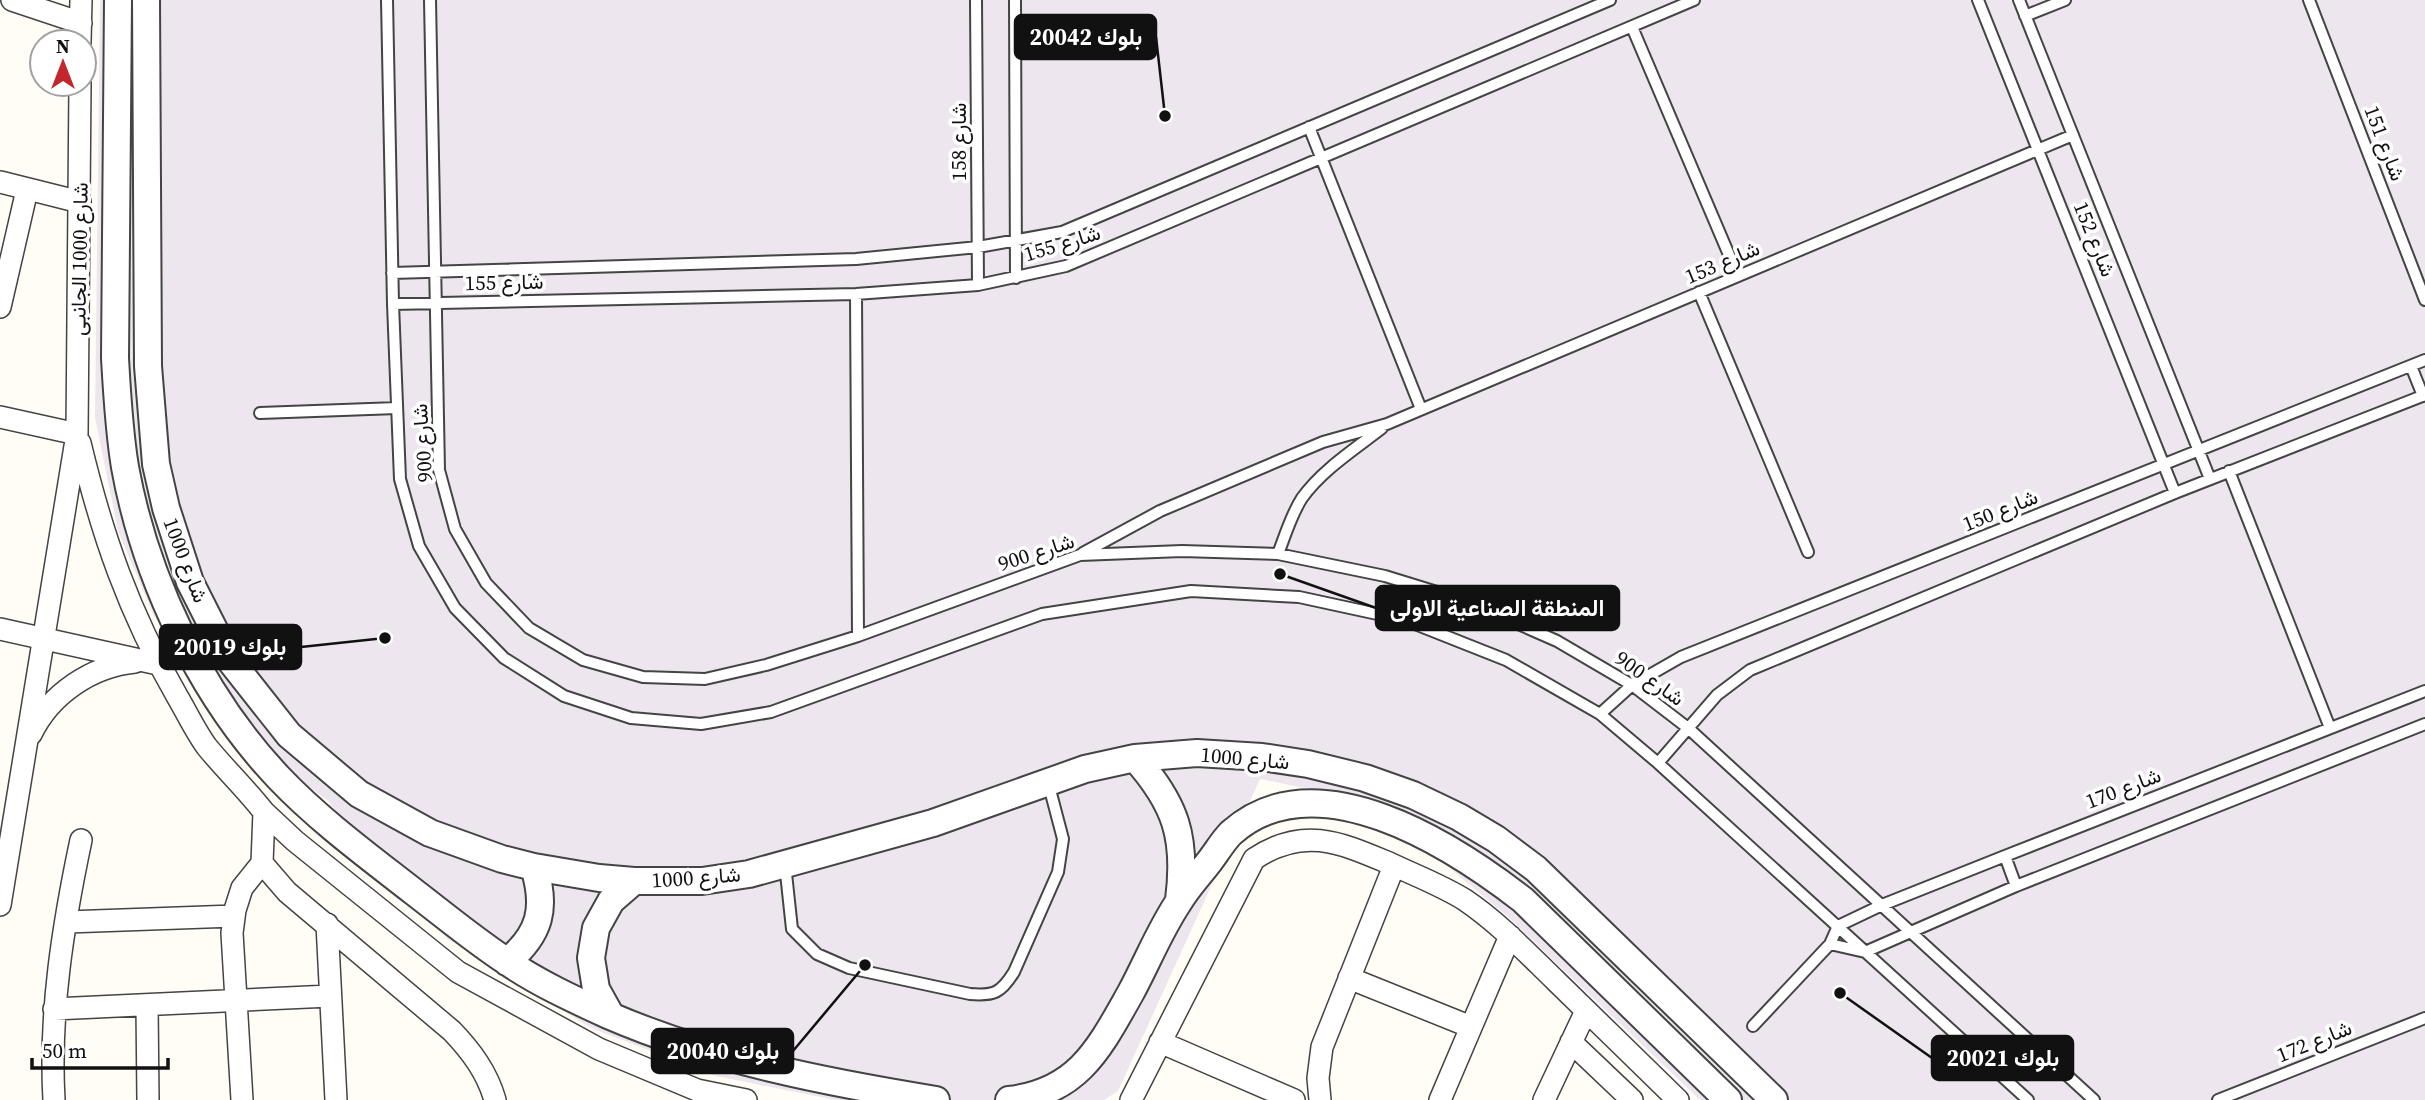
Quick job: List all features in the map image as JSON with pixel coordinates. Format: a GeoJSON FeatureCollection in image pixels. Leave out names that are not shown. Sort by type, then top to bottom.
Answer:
{"type":"FeatureCollection","features":[{"type":"Feature","properties":{"kind":"street"},"geometry":{"type":"LineString","coordinates":[[12,0],[72,28]]}},
{"type":"Feature","properties":{"kind":"street"},"geometry":{"type":"LineString","coordinates":[[80,28],[81,0]]}},
{"type":"Feature","properties":{"kind":"street","name":"شارع 1000"},"geometry":{"type":"LineString","coordinates":[[118,0],[115,358],[117,409],[125,467],[136,518],[159,584],[191,654],[237,729],[280,779],[368,857],[507,962],[560,993],[675,1041],[750,1063],[853,1087],[936,1100]]}},
{"type":"Feature","properties":{"kind":"street","name":"شارع 1000"},"geometry":{"type":"LineString","coordinates":[[146,0],[148,366],[156,464],[166,508],[190,582],[229,659],[289,735],[359,794],[430,832],[502,859],[578,875],[634,881],[702,881],[749,874],[933,823],[1085,769],[1135,758],[1197,753],[1262,757],[1308,764],[1365,778],[1413,795],[1459,817],[1496,839],[1536,869],[1774,1100]]}},
{"type":"Feature","properties":{"kind":"street","name":"شارع 1000 الجانبى"},"geometry":{"type":"LineString","coordinates":[[77,434],[80,98]]}},
{"type":"Feature","properties":{"kind":"street"},"geometry":{"type":"LineString","coordinates":[[0,182],[80,202]]}},
{"type":"Feature","properties":{"kind":"street"},"geometry":{"type":"LineString","coordinates":[[0,307],[3,283],[27,190]]}},
{"type":"Feature","properties":{"kind":"street"},"geometry":{"type":"LineString","coordinates":[[0,417],[77,434]]}},
{"type":"Feature","properties":{"kind":"street"},"geometry":{"type":"LineString","coordinates":[[0,905],[77,434]]}},
{"type":"Feature","properties":{"kind":"street"},"geometry":{"type":"LineString","coordinates":[[77,434],[96,511],[111,557],[152,663],[206,746],[264,812],[295,841],[458,972],[599,1049],[697,1095],[746,1100]]}},
{"type":"Feature","properties":{"kind":"street"},"geometry":{"type":"LineString","coordinates":[[0,629],[152,663]]}},
{"type":"Feature","properties":{"kind":"street"},"geometry":{"type":"LineString","coordinates":[[26,745],[45,712],[73,685],[107,668],[152,663]]}},
{"type":"Feature","properties":{"kind":"street"},"geometry":{"type":"LineString","coordinates":[[1135,758],[1156,782],[1171,809],[1183,870],[1179,901]]}},
{"type":"Feature","properties":{"kind":"street","name":"شارع 1000"},"geometry":{"type":"LineString","coordinates":[[1009,1100],[1059,1095],[1092,1056],[1103,1042],[1179,901],[1230,834],[1251,818],[1268,812],[1290,805],[1319,804],[1344,807],[1388,819],[1448,848],[1486,872],[1523,900],[1728,1100]]}},
{"type":"Feature","properties":{"kind":"street"},"geometry":{"type":"LineString","coordinates":[[242,1100],[232,933],[242,888],[262,863],[264,812]]}},
{"type":"Feature","properties":{"kind":"street"},"geometry":{"type":"LineString","coordinates":[[54,1100],[54,1009],[81,840]]}},
{"type":"Feature","properties":{"kind":"street"},"geometry":{"type":"LineString","coordinates":[[1131,1100],[1254,859],[1271,847],[1320,840],[1352,847],[1464,900],[1510,936],[1678,1100]]}},
{"type":"Feature","properties":{"kind":"street"},"geometry":{"type":"LineString","coordinates":[[262,863],[287,891],[470,1049],[484,1072],[495,1100]]}},
{"type":"Feature","properties":{"kind":"street"},"geometry":{"type":"LineString","coordinates":[[1320,1100],[1318,1079],[1322,1047],[1394,866]]}},
{"type":"Feature","properties":{"kind":"street"},"geometry":{"type":"LineString","coordinates":[[507,962],[523,948],[535,930],[541,909],[540,888],[534,867]]}},
{"type":"Feature","properties":{"kind":"street"},"geometry":{"type":"LineString","coordinates":[[611,1016],[596,989],[591,958],[596,928],[611,901],[634,881]]}},
{"type":"Feature","properties":{"kind":"street"},"geometry":{"type":"LineString","coordinates":[[66,922],[234,916]]}},
{"type":"Feature","properties":{"kind":"street"},"geometry":{"type":"LineString","coordinates":[[327,924],[335,1100]]}},
{"type":"Feature","properties":{"kind":"street"},"geometry":{"type":"LineString","coordinates":[[1440,1100],[1510,936]]}},
{"type":"Feature","properties":{"kind":"street"},"geometry":{"type":"LineString","coordinates":[[1349,978],[1471,1027]]}},
{"type":"Feature","properties":{"kind":"street"},"geometry":{"type":"LineString","coordinates":[[54,1009],[330,996]]}},
{"type":"Feature","properties":{"kind":"street"},"geometry":{"type":"LineString","coordinates":[[147,1005],[148,1100]]}},
{"type":"Feature","properties":{"kind":"street"},"geometry":{"type":"LineString","coordinates":[[1544,1100],[1586,1011]]}},
{"type":"Feature","properties":{"kind":"street"},"geometry":{"type":"LineString","coordinates":[[1160,1042],[1294,1100]]}},
{"type":"Feature","properties":{"kind":"street"},"geometry":{"type":"LineString","coordinates":[[1571,1042],[1632,1100]]}},
{"type":"Feature","properties":{"kind":"lane","name":"شارع 900"},"geometry":{"type":"LineString","coordinates":[[387,0],[392,274],[400,479],[419,547],[455,608],[504,658],[564,696],[631,718],[701,724],[771,712],[1042,614],[1191,592],[1299,597],[1405,620],[1506,660],[1600,714],[1658,763],[2028,1100]]}},
{"type":"Feature","properties":{"kind":"lane","name":"شارع 900"},"geometry":{"type":"LineString","coordinates":[[430,0],[439,470],[455,529],[486,583],[530,628],[583,660],[643,677],[705,679],[766,665],[858,636],[1080,555],[1182,551],[1278,554],[1385,576],[1466,601],[1557,641],[1632,685],[1688,728],[2094,1100]]}},
{"type":"Feature","properties":{"kind":"lane","name":"شارع 158"},"geometry":{"type":"LineString","coordinates":[[976,0],[978,285]]}},
{"type":"Feature","properties":{"kind":"lane"},"geometry":{"type":"LineString","coordinates":[[1015,0],[1016,278]]}},
{"type":"Feature","properties":{"kind":"lane","name":"شارع 155"},"geometry":{"type":"LineString","coordinates":[[392,274],[856,259],[978,247],[1062,232],[1610,0]]}},
{"type":"Feature","properties":{"kind":"lane","name":"شارع 155"},"geometry":{"type":"LineString","coordinates":[[393,304],[856,294],[978,285],[1016,278],[1066,266],[1694,0]]}},
{"type":"Feature","properties":{"kind":"lane","name":"شارع 152"},"geometry":{"type":"LineString","coordinates":[[1978,0],[2175,493]]}},
{"type":"Feature","properties":{"kind":"lane","name":"شارع 152"},"geometry":{"type":"LineString","coordinates":[[2019,0],[2210,479]]}},
{"type":"Feature","properties":{"kind":"lane"},"geometry":{"type":"LineString","coordinates":[[2025,16],[2065,0]]}},
{"type":"Feature","properties":{"kind":"lane","name":"شارع 151"},"geometry":{"type":"LineString","coordinates":[[2309,0],[2425,300]]}},
{"type":"Feature","properties":{"kind":"lane"},"geometry":{"type":"LineString","coordinates":[[1632,27],[1738,276]]}},
{"type":"Feature","properties":{"kind":"lane"},"geometry":{"type":"LineString","coordinates":[[1309,127],[1421,409]]}},
{"type":"Feature","properties":{"kind":"lane","name":"شارع 153"},"geometry":{"type":"LineString","coordinates":[[1387,424],[2073,135]]}},
{"type":"Feature","properties":{"kind":"lane"},"geometry":{"type":"LineString","coordinates":[[1699,292],[1808,552]]}},
{"type":"Feature","properties":{"kind":"lane"},"geometry":{"type":"LineString","coordinates":[[856,294],[858,636]]}},
{"type":"Feature","properties":{"kind":"lane","name":"شارع 150"},"geometry":{"type":"LineString","coordinates":[[1600,714],[1632,685],[1681,657],[2425,360]]}},
{"type":"Feature","properties":{"kind":"lane"},"geometry":{"type":"LineString","coordinates":[[1658,763],[1717,695],[1751,670],[2229,471],[2424,396],[2411,366]]}},
{"type":"Feature","properties":{"kind":"lane"},"geometry":{"type":"LineString","coordinates":[[260,413],[397,408]]}},
{"type":"Feature","properties":{"kind":"lane"},"geometry":{"type":"LineString","coordinates":[[1278,554],[1301,499],[1313,484],[1387,424]]}},
{"type":"Feature","properties":{"kind":"lane"},"geometry":{"type":"LineString","coordinates":[[1080,555],[1172,505],[1323,442],[1387,424]]}},
{"type":"Feature","properties":{"kind":"lane"},"geometry":{"type":"LineString","coordinates":[[2229,471],[2330,728]]}},
{"type":"Feature","properties":{"kind":"lane","name":"شارع 170"},"geometry":{"type":"LineString","coordinates":[[1838,926],[1882,905],[2425,691]]}},
{"type":"Feature","properties":{"kind":"lane"},"geometry":{"type":"LineString","coordinates":[[1830,944],[1865,952],[2016,886],[2425,724]]}},
{"type":"Feature","properties":{"kind":"lane"},"geometry":{"type":"LineString","coordinates":[[785,864],[792,929],[817,954],[849,968],[970,994],[988,995],[1004,988],[1014,972],[1058,872],[1063,839],[1048,782]]}},
{"type":"Feature","properties":{"kind":"lane"},"geometry":{"type":"LineString","coordinates":[[2005,856],[2016,886]]}},
{"type":"Feature","properties":{"kind":"lane"},"geometry":{"type":"LineString","coordinates":[[1753,1026],[1830,944],[1838,926]]}},
{"type":"Feature","properties":{"kind":"lane","name":"شارع 172"},"geometry":{"type":"LineString","coordinates":[[2218,1100],[2425,1018]]}},
{"type":"Feature","properties":{"kind":"shaded area"},"geometry":{"type":"Polygon","coordinates":[[[100,0],[2425,0],[2425,1100],[1700,1100],[1507,916],[1416,840],[1320,791],[1260,779],[1118,1091],[1104,1100],[835,1100],[716,1076],[591,1028],[446,938],[328,801],[243,736],[154,616],[118,531],[95,417],[100,0]]]}},
{"type":"Feature","properties":{"kind":"place","name":"بلوك 20042"},"geometry":{"type":"Point","coordinates":[1165,116]}},
{"type":"Feature","properties":{"kind":"place","name":"المنطقة الصناعية الاولى"},"geometry":{"type":"Point","coordinates":[1280,574]}},
{"type":"Feature","properties":{"kind":"place","name":"بلوك 20019"},"geometry":{"type":"Point","coordinates":[385,638]}},
{"type":"Feature","properties":{"kind":"place","name":"بلوك 20040"},"geometry":{"type":"Point","coordinates":[865,965]}},
{"type":"Feature","properties":{"kind":"place","name":"بلوك 20021"},"geometry":{"type":"Point","coordinates":[1840,993]}}]}
